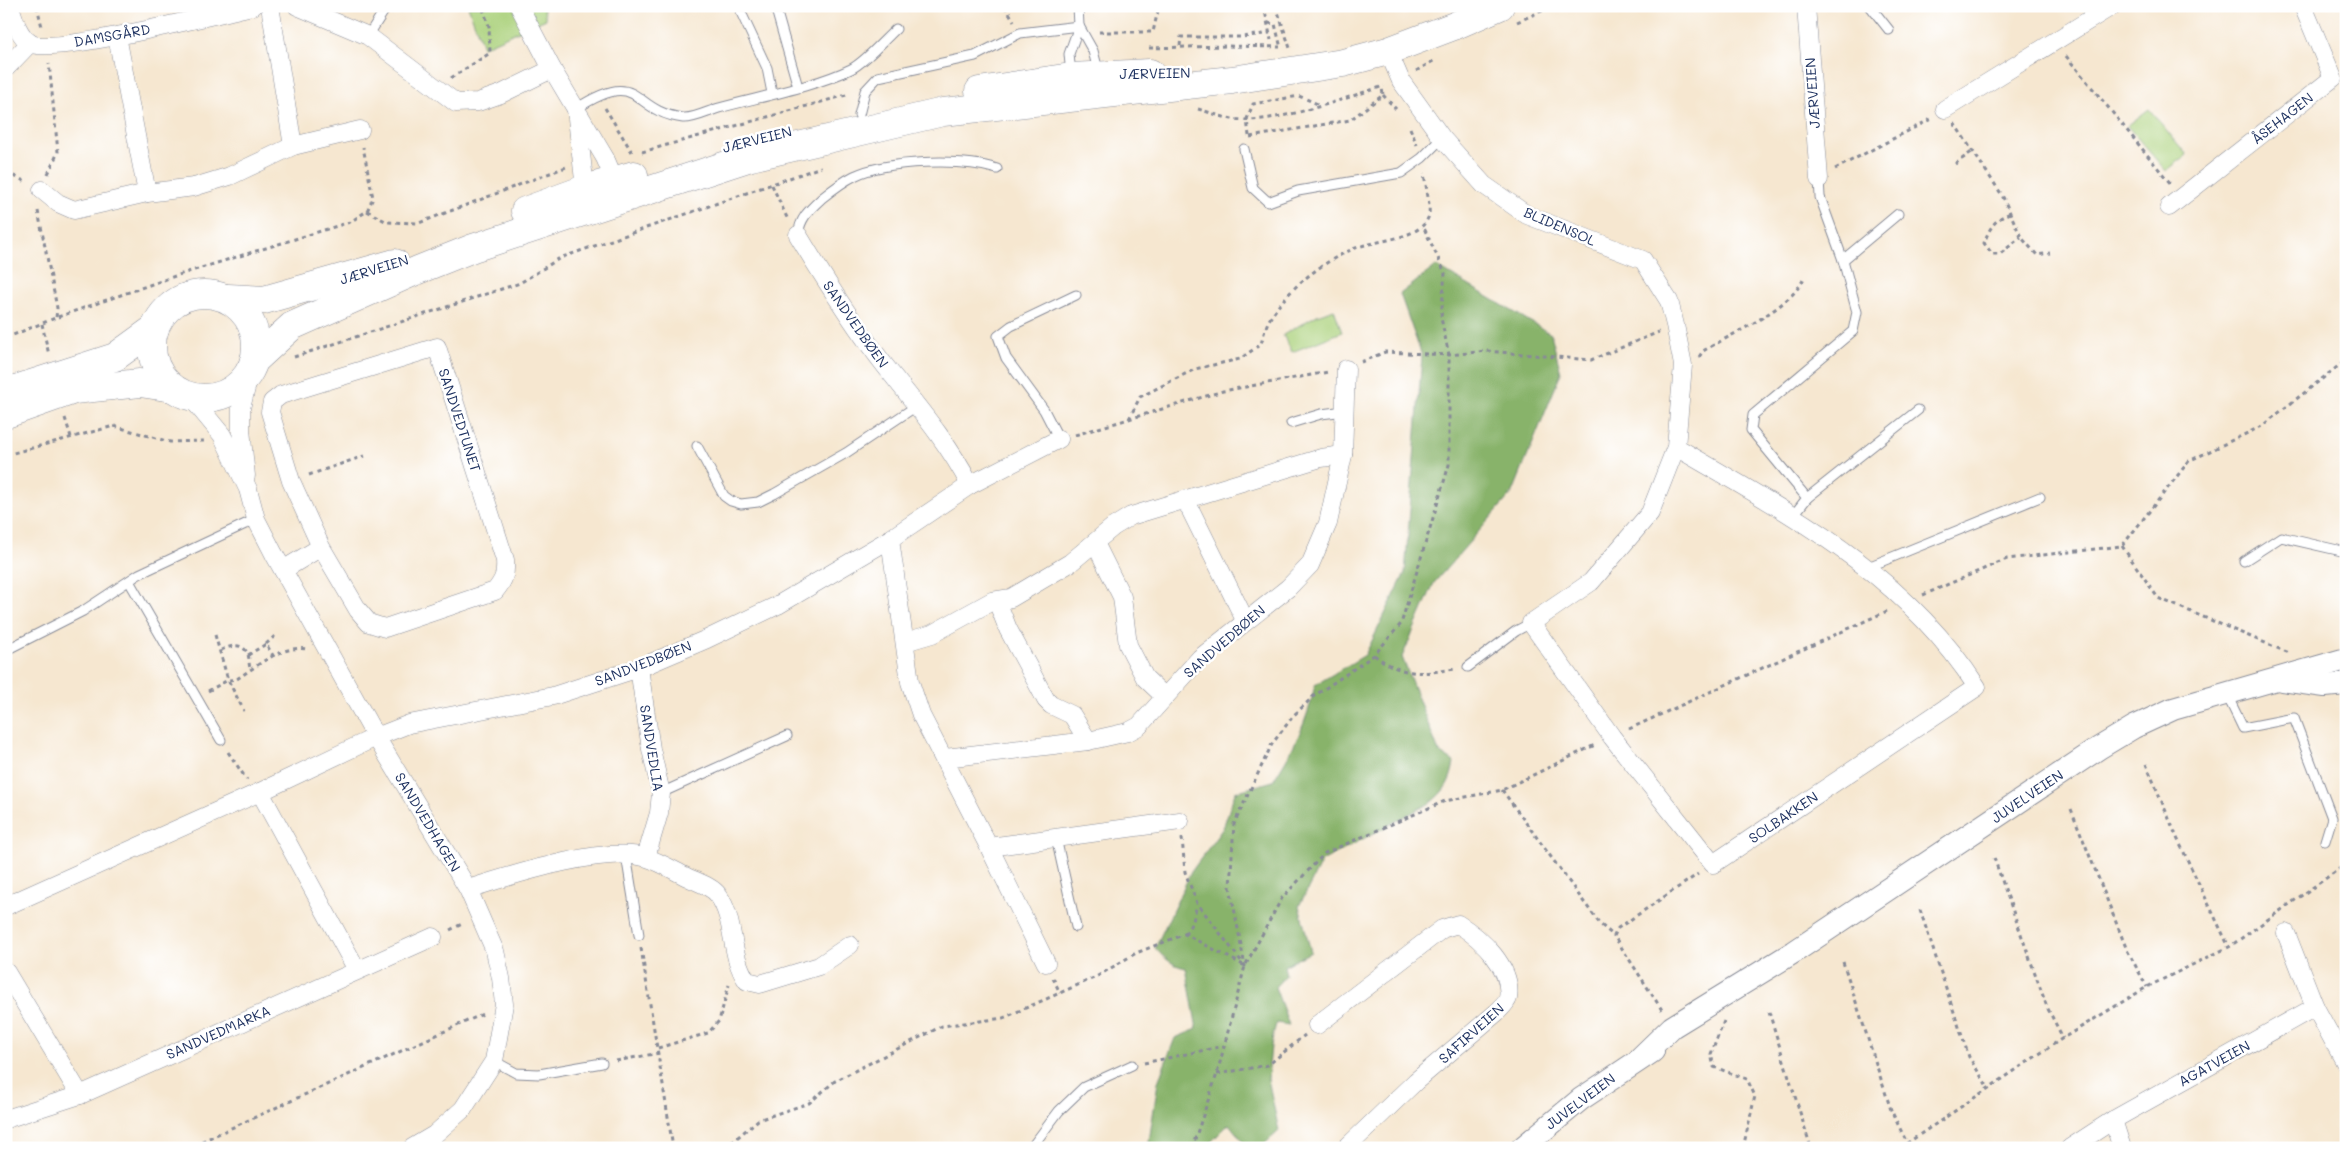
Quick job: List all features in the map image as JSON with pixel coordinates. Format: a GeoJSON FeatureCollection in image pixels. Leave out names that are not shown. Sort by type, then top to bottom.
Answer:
{"type":"FeatureCollection","features":[{"type":"Feature","properties":{"kind":"main road","name":"JÆRVEIEN"},"geometry":{"type":"LineString","coordinates":[[252,368],[292,326],[593,197],[615,181],[862,103],[1005,86],[1086,82],[1388,51],[1454,26],[1505,16]]}},
{"type":"Feature","properties":{"kind":"main road","name":"JÆRVEIEN"},"geometry":{"type":"LineString","coordinates":[[228,298],[264,300],[369,272],[467,239],[520,213],[915,119],[1086,82]]}},
{"type":"Feature","properties":{"kind":"main road"},"geometry":{"type":"LineString","coordinates":[[6,414],[74,390],[140,383],[203,398],[218,397],[235,389],[252,368],[257,341],[252,324],[242,309],[228,298],[210,293],[192,294],[176,301],[162,313],[155,328],[151,347],[154,364],[162,378],[181,392]]}},
{"type":"Feature","properties":{"kind":"main road"},"geometry":{"type":"LineString","coordinates":[[6,392],[114,357],[155,328]]}},
{"type":"Feature","properties":{"kind":"street"},"geometry":{"type":"LineString","coordinates":[[6,68],[39,45],[19,31],[10,6]]}},
{"type":"Feature","properties":{"kind":"street","name":"DAMSGÅRD"},"geometry":{"type":"LineString","coordinates":[[39,45],[117,36],[252,6]]}},
{"type":"Feature","properties":{"kind":"street"},"geometry":{"type":"LineString","coordinates":[[270,6],[293,146]]}},
{"type":"Feature","properties":{"kind":"street"},"geometry":{"type":"LineString","coordinates":[[297,6],[368,36],[456,103],[478,102],[501,94],[552,69]]}},
{"type":"Feature","properties":{"kind":"street"},"geometry":{"type":"LineString","coordinates":[[520,6],[552,69],[605,158],[615,181]]}},
{"type":"Feature","properties":{"kind":"street","name":"JÆRVEIEN"},"geometry":{"type":"LineString","coordinates":[[1806,6],[1819,179]]}},
{"type":"Feature","properties":{"kind":"street"},"geometry":{"type":"LineString","coordinates":[[1945,109],[2112,6]]}},
{"type":"Feature","properties":{"kind":"street","name":"ÅSEHAGEN"},"geometry":{"type":"LineString","coordinates":[[2176,202],[2333,78],[2303,6]]}},
{"type":"Feature","properties":{"kind":"street"},"geometry":{"type":"LineString","coordinates":[[117,36],[147,193]]}},
{"type":"Feature","properties":{"kind":"street","name":"BLIDENSOL"},"geometry":{"type":"LineString","coordinates":[[1388,51],[1401,81],[1442,138],[1484,185],[1527,215],[1643,260],[1669,301],[1675,325]]}},
{"type":"Feature","properties":{"kind":"street"},"geometry":{"type":"LineString","coordinates":[[576,109],[593,197]]}},
{"type":"Feature","properties":{"kind":"street"},"geometry":{"type":"LineString","coordinates":[[42,190],[58,203],[74,210],[147,193],[194,187],[230,176],[293,146],[360,130]]}},
{"type":"Feature","properties":{"kind":"street","name":"SANDVEDBØEN"},"geometry":{"type":"LineString","coordinates":[[798,235],[847,312],[960,464],[970,485]]}},
{"type":"Feature","properties":{"kind":"street"},"geometry":{"type":"LineString","coordinates":[[1675,325],[1683,366],[1676,447],[1650,513],[1591,582],[1531,623],[1612,737],[1713,864]]}},
{"type":"Feature","properties":{"kind":"street","name":"SANDVEDTUNET"},"geometry":{"type":"LineString","coordinates":[[437,348],[505,560],[506,572],[503,582],[495,591],[385,628],[368,623],[358,610],[321,547],[292,481],[270,412],[272,402],[281,395],[437,348]]}},
{"type":"Feature","properties":{"kind":"street","name":"SANDVEDHAGEN"},"geometry":{"type":"LineString","coordinates":[[252,368],[241,408],[241,430],[248,489],[256,519],[376,737],[468,889],[495,951],[502,978],[504,1004],[494,1061],[463,1109],[434,1135],[412,1148]]}},
{"type":"Feature","properties":{"kind":"street","name":"SANDVEDBØEN"},"geometry":{"type":"LineString","coordinates":[[945,758],[1088,741],[1128,732],[1138,726],[1200,658],[1245,620],[1288,588],[1310,565],[1328,523],[1343,455],[1346,368]]}},
{"type":"Feature","properties":{"kind":"street","name":"SANDVEDHAGEN"},"geometry":{"type":"LineString","coordinates":[[181,392],[222,435],[248,489]]}},
{"type":"Feature","properties":{"kind":"street","name":"SANDVEDBØEN"},"geometry":{"type":"LineString","coordinates":[[376,737],[409,724],[553,696],[639,668],[778,605],[890,539],[970,485],[1059,439]]}},
{"type":"Feature","properties":{"kind":"street","name":"SOLBAKKEN"},"geometry":{"type":"LineString","coordinates":[[1676,447],[1793,516],[1868,567],[1907,602],[1955,654],[1976,687],[1713,864]]}},
{"type":"Feature","properties":{"kind":"street"},"geometry":{"type":"LineString","coordinates":[[904,642],[932,634],[981,605],[1020,594],[1070,564],[1113,527],[1131,516],[1321,458],[1343,455]]}},
{"type":"Feature","properties":{"kind":"street"},"geometry":{"type":"LineString","coordinates":[[1186,500],[1245,620]]}},
{"type":"Feature","properties":{"kind":"street"},"geometry":{"type":"LineString","coordinates":[[890,539],[910,682],[921,714],[945,758],[1046,963]]}},
{"type":"Feature","properties":{"kind":"street"},"geometry":{"type":"LineString","coordinates":[[1095,543],[1122,598],[1125,636],[1131,652],[1145,678],[1164,696]]}},
{"type":"Feature","properties":{"kind":"street"},"geometry":{"type":"LineString","coordinates":[[283,570],[321,547]]}},
{"type":"Feature","properties":{"kind":"street"},"geometry":{"type":"LineString","coordinates":[[997,601],[1008,629],[1046,700],[1051,705],[1072,715],[1088,741]]}},
{"type":"Feature","properties":{"kind":"street","name":"JUVELVEIEN"},"geometry":{"type":"LineString","coordinates":[[1522,1148],[1580,1099],[1641,1057],[1672,1027],[1794,952],[2134,727],[2173,709],[2346,658]]}},
{"type":"Feature","properties":{"kind":"street","name":"SANDVEDLIA"},"geometry":{"type":"LineString","coordinates":[[639,668],[651,749],[661,793],[659,813],[646,858]]}},
{"type":"Feature","properties":{"kind":"street","name":"JUVELVEIEN"},"geometry":{"type":"LineString","coordinates":[[2279,679],[2324,686],[2346,684]]}},
{"type":"Feature","properties":{"kind":"street"},"geometry":{"type":"LineString","coordinates":[[6,906],[260,792],[376,737]]}},
{"type":"Feature","properties":{"kind":"street"},"geometry":{"type":"LineString","coordinates":[[260,792],[357,970]]}},
{"type":"Feature","properties":{"kind":"street"},"geometry":{"type":"LineString","coordinates":[[989,847],[1180,821]]}},
{"type":"Feature","properties":{"kind":"street"},"geometry":{"type":"LineString","coordinates":[[468,889],[539,867],[586,858],[626,855],[646,858],[717,893],[727,912],[740,971],[746,981],[760,984],[818,966],[850,944]]}},
{"type":"Feature","properties":{"kind":"street","name":"SAFIRVEIEN"},"geometry":{"type":"LineString","coordinates":[[1316,1025],[1442,928],[1458,924],[1474,934],[1490,949],[1508,981],[1508,1000],[1496,1013],[1416,1081],[1346,1148]]}},
{"type":"Feature","properties":{"kind":"street"},"geometry":{"type":"LineString","coordinates":[[2286,933],[2315,1007],[2346,1064]]}},
{"type":"Feature","properties":{"kind":"street","name":"SANDVEDMARKA"},"geometry":{"type":"LineString","coordinates":[[6,1119],[80,1095],[433,937]]}},
{"type":"Feature","properties":{"kind":"street"},"geometry":{"type":"LineString","coordinates":[[6,972],[80,1095]]}},
{"type":"Feature","properties":{"kind":"street","name":"AGATVEIEN"},"geometry":{"type":"LineString","coordinates":[[2070,1148],[2113,1120],[2315,1007]]}},
{"type":"Feature","properties":{"kind":"street"},"geometry":{"type":"LineString","coordinates":[[2113,1120],[2122,1148]]}},
{"type":"Feature","properties":{"kind":"lane"},"geometry":{"type":"LineString","coordinates":[[368,36],[387,6]]}},
{"type":"Feature","properties":{"kind":"lane"},"geometry":{"type":"LineString","coordinates":[[738,6],[767,68],[772,93]]}},
{"type":"Feature","properties":{"kind":"lane"},"geometry":{"type":"LineString","coordinates":[[775,6],[798,87]]}},
{"type":"Feature","properties":{"kind":"lane"},"geometry":{"type":"LineString","coordinates":[[1078,6],[1079,26],[1069,54],[1086,82]]}},
{"type":"Feature","properties":{"kind":"lane"},"geometry":{"type":"LineString","coordinates":[[1870,6],[1888,30]]}},
{"type":"Feature","properties":{"kind":"lane"},"geometry":{"type":"LineString","coordinates":[[1079,26],[1094,51],[1086,82]]}},
{"type":"Feature","properties":{"kind":"lane"},"geometry":{"type":"LineString","coordinates":[[862,103],[878,77],[975,56],[1020,33],[1079,26]]}},
{"type":"Feature","properties":{"kind":"lane"},"geometry":{"type":"LineString","coordinates":[[576,109],[598,95],[623,89],[638,95],[658,110],[684,118],[798,87],[852,68],[896,28]]}},
{"type":"Feature","properties":{"kind":"lane"},"geometry":{"type":"LineString","coordinates":[[1244,149],[1253,188],[1268,202],[1298,191],[1401,173],[1422,158],[1442,138]]}},
{"type":"Feature","properties":{"kind":"lane"},"geometry":{"type":"LineString","coordinates":[[798,235],[803,217],[813,206],[854,176],[873,170],[939,162],[982,164],[997,169]]}},
{"type":"Feature","properties":{"kind":"lane"},"geometry":{"type":"LineString","coordinates":[[1807,498],[1751,430],[1753,415],[1854,331],[1857,312],[1843,260],[1820,196],[1819,179]]}},
{"type":"Feature","properties":{"kind":"lane"},"geometry":{"type":"LineString","coordinates":[[1843,260],[1898,214]]}},
{"type":"Feature","properties":{"kind":"lane"},"geometry":{"type":"LineString","coordinates":[[1059,439],[1044,410],[1006,358],[998,336],[1010,326],[1076,295]]}},
{"type":"Feature","properties":{"kind":"lane"},"geometry":{"type":"LineString","coordinates":[[697,446],[724,496],[731,501],[753,503],[782,490],[846,453],[918,406]]}},
{"type":"Feature","properties":{"kind":"lane"},"geometry":{"type":"LineString","coordinates":[[1793,516],[1807,498],[1918,410]]}},
{"type":"Feature","properties":{"kind":"lane"},"geometry":{"type":"LineString","coordinates":[[1291,423],[1321,414],[1345,411]]}},
{"type":"Feature","properties":{"kind":"lane"},"geometry":{"type":"LineString","coordinates":[[1868,567],[2040,497]]}},
{"type":"Feature","properties":{"kind":"lane"},"geometry":{"type":"LineString","coordinates":[[6,650],[83,611],[129,581],[183,552],[256,519]]}},
{"type":"Feature","properties":{"kind":"lane"},"geometry":{"type":"LineString","coordinates":[[2244,561],[2281,537],[2346,552]]}},
{"type":"Feature","properties":{"kind":"lane"},"geometry":{"type":"LineString","coordinates":[[129,581],[221,740]]}},
{"type":"Feature","properties":{"kind":"lane"},"geometry":{"type":"LineString","coordinates":[[1468,666],[1516,631],[1531,623]]}},
{"type":"Feature","properties":{"kind":"lane"},"geometry":{"type":"LineString","coordinates":[[2226,693],[2243,728],[2294,718],[2332,818],[2325,840]]}},
{"type":"Feature","properties":{"kind":"lane"},"geometry":{"type":"LineString","coordinates":[[661,793],[787,736]]}},
{"type":"Feature","properties":{"kind":"lane"},"geometry":{"type":"LineString","coordinates":[[1056,838],[1076,927]]}},
{"type":"Feature","properties":{"kind":"lane"},"geometry":{"type":"LineString","coordinates":[[626,855],[639,935]]}},
{"type":"Feature","properties":{"kind":"lane"},"geometry":{"type":"LineString","coordinates":[[494,1061],[516,1073],[539,1074],[602,1063]]}},
{"type":"Feature","properties":{"kind":"lane"},"geometry":{"type":"LineString","coordinates":[[1031,1148],[1059,1111],[1084,1087],[1132,1065]]}},
{"type":"Feature","properties":{"kind":"path"},"geometry":{"type":"LineString","coordinates":[[37,6],[39,45],[58,152],[42,190],[38,208],[57,308],[56,318]]}},
{"type":"Feature","properties":{"kind":"path"},"geometry":{"type":"LineString","coordinates":[[438,89],[455,75],[480,62],[490,53],[489,26],[482,6]]}},
{"type":"Feature","properties":{"kind":"path"},"geometry":{"type":"LineString","coordinates":[[1079,26],[1105,34],[1154,32],[1159,6]]}},
{"type":"Feature","properties":{"kind":"path"},"geometry":{"type":"LineString","coordinates":[[1264,6],[1271,40]]}},
{"type":"Feature","properties":{"kind":"path"},"geometry":{"type":"LineString","coordinates":[[1276,6],[1299,61]]}},
{"type":"Feature","properties":{"kind":"path"},"geometry":{"type":"LineString","coordinates":[[1505,16],[1553,6]]}},
{"type":"Feature","properties":{"kind":"path"},"geometry":{"type":"LineString","coordinates":[[1268,23],[1275,24],[1281,48]]}},
{"type":"Feature","properties":{"kind":"path"},"geometry":{"type":"LineString","coordinates":[[1180,46],[1181,37],[1242,36],[1270,33]]}},
{"type":"Feature","properties":{"kind":"path"},"geometry":{"type":"LineString","coordinates":[[2054,42],[2176,202]]}},
{"type":"Feature","properties":{"kind":"path"},"geometry":{"type":"LineString","coordinates":[[1143,48],[1180,46],[1281,48],[1299,61]]}},
{"type":"Feature","properties":{"kind":"path"},"geometry":{"type":"LineString","coordinates":[[1195,108],[1231,119],[1247,120],[1278,116],[1401,81],[1440,56]]}},
{"type":"Feature","properties":{"kind":"path"},"geometry":{"type":"LineString","coordinates":[[1382,86],[1383,95],[1401,113]]}},
{"type":"Feature","properties":{"kind":"path"},"geometry":{"type":"LineString","coordinates":[[1249,137],[1350,120],[1383,95]]}},
{"type":"Feature","properties":{"kind":"path"},"geometry":{"type":"LineString","coordinates":[[1244,149],[1249,137],[1247,120],[1253,104],[1299,96],[1321,105]]}},
{"type":"Feature","properties":{"kind":"path"},"geometry":{"type":"LineString","coordinates":[[624,155],[862,103]]}},
{"type":"Feature","properties":{"kind":"path"},"geometry":{"type":"LineString","coordinates":[[1819,179],[1936,117],[1945,109],[2002,195],[2021,237],[2037,255],[2050,253]]}},
{"type":"Feature","properties":{"kind":"path"},"geometry":{"type":"LineString","coordinates":[[1129,419],[1140,396],[1195,369],[1240,359],[1261,344],[1267,324],[1285,297],[1330,260],[1355,248],[1414,233],[1424,226],[1429,216],[1422,158],[1407,119]]}},
{"type":"Feature","properties":{"kind":"path"},"geometry":{"type":"LineString","coordinates":[[6,338],[56,318],[175,276],[350,222],[367,211],[373,198],[360,130]]}},
{"type":"Feature","properties":{"kind":"path"},"geometry":{"type":"LineString","coordinates":[[1955,164],[1973,151]]}},
{"type":"Feature","properties":{"kind":"path"},"geometry":{"type":"LineString","coordinates":[[291,359],[520,282],[560,258],[772,186],[827,164]]}},
{"type":"Feature","properties":{"kind":"path"},"geometry":{"type":"LineString","coordinates":[[367,211],[387,222],[419,223],[572,165]]}},
{"type":"Feature","properties":{"kind":"path"},"geometry":{"type":"LineString","coordinates":[[6,176],[12,175],[42,190]]}},
{"type":"Feature","properties":{"kind":"path"},"geometry":{"type":"LineString","coordinates":[[772,186],[798,235]]}},
{"type":"Feature","properties":{"kind":"path"},"geometry":{"type":"LineString","coordinates":[[2010,213],[1997,218],[1984,243],[1992,254],[2000,254],[2021,237]]}},
{"type":"Feature","properties":{"kind":"path"},"geometry":{"type":"LineString","coordinates":[[1245,966],[1230,887],[1234,824],[1272,744],[1294,715],[1314,696],[1374,655],[1401,624],[1449,465],[1450,355],[1441,318],[1445,273],[1424,226]]}},
{"type":"Feature","properties":{"kind":"path"},"geometry":{"type":"LineString","coordinates":[[1683,366],[1694,365],[1704,351],[1776,307],[1799,290],[1804,278]]}},
{"type":"Feature","properties":{"kind":"path"},"geometry":{"type":"LineString","coordinates":[[42,324],[50,358]]}},
{"type":"Feature","properties":{"kind":"path"},"geometry":{"type":"LineString","coordinates":[[1059,439],[1223,391],[1346,368],[1385,352],[1450,355],[1487,351],[1591,360],[1675,325]]}},
{"type":"Feature","properties":{"kind":"path"},"geometry":{"type":"LineString","coordinates":[[1192,1148],[1217,1074],[1245,966],[1282,898],[1325,853],[1445,801],[1502,790],[1612,737],[1907,602],[2007,559],[2122,546],[2189,461],[2262,426],[2346,360]]}},
{"type":"Feature","properties":{"kind":"path"},"geometry":{"type":"LineString","coordinates":[[65,418],[71,437]]}},
{"type":"Feature","properties":{"kind":"path"},"geometry":{"type":"LineString","coordinates":[[6,455],[114,426],[170,442],[210,439]]}},
{"type":"Feature","properties":{"kind":"path"},"geometry":{"type":"LineString","coordinates":[[292,481],[364,456]]}},
{"type":"Feature","properties":{"kind":"path"},"geometry":{"type":"LineString","coordinates":[[2122,546],[2158,598],[2291,654]]}},
{"type":"Feature","properties":{"kind":"path"},"geometry":{"type":"LineString","coordinates":[[215,635],[221,650],[228,680],[244,711]]}},
{"type":"Feature","properties":{"kind":"path"},"geometry":{"type":"LineString","coordinates":[[248,655],[266,644],[276,635]]}},
{"type":"Feature","properties":{"kind":"path"},"geometry":{"type":"LineString","coordinates":[[221,650],[236,644],[240,645],[248,655],[248,664],[251,670]]}},
{"type":"Feature","properties":{"kind":"path"},"geometry":{"type":"LineString","coordinates":[[266,644],[274,657]]}},
{"type":"Feature","properties":{"kind":"path"},"geometry":{"type":"LineString","coordinates":[[202,684],[207,691],[228,680],[237,679],[274,657],[297,648],[308,650]]}},
{"type":"Feature","properties":{"kind":"path"},"geometry":{"type":"LineString","coordinates":[[1374,655],[1392,668],[1420,674],[1468,666]]}},
{"type":"Feature","properties":{"kind":"path"},"geometry":{"type":"LineString","coordinates":[[2146,764],[2178,840],[2229,947]]}},
{"type":"Feature","properties":{"kind":"path"},"geometry":{"type":"LineString","coordinates":[[1502,790],[1600,924],[1614,936],[1664,1012]]}},
{"type":"Feature","properties":{"kind":"path"},"geometry":{"type":"LineString","coordinates":[[2071,809],[2127,950],[2146,987]]}},
{"type":"Feature","properties":{"kind":"path"},"geometry":{"type":"LineString","coordinates":[[1180,821],[1185,872],[1197,903],[1245,966]]}},
{"type":"Feature","properties":{"kind":"path"},"geometry":{"type":"LineString","coordinates":[[1994,858],[2047,1007],[2063,1038]]}},
{"type":"Feature","properties":{"kind":"path"},"geometry":{"type":"LineString","coordinates":[[1614,936],[1618,928],[1713,864]]}},
{"type":"Feature","properties":{"kind":"path"},"geometry":{"type":"LineString","coordinates":[[1900,1148],[2063,1038],[2146,987],[2229,947],[2346,864]]}},
{"type":"Feature","properties":{"kind":"path"},"geometry":{"type":"LineString","coordinates":[[725,1148],[758,1120],[808,1102],[835,1081],[942,1026],[1003,1018],[1096,977],[1136,953],[1185,934],[1193,921],[1197,903]]}},
{"type":"Feature","properties":{"kind":"path"},"geometry":{"type":"LineString","coordinates":[[1920,910],[1969,1057],[1989,1089]]}},
{"type":"Feature","properties":{"kind":"path"},"geometry":{"type":"LineString","coordinates":[[433,937],[459,926],[479,913]]}},
{"type":"Feature","properties":{"kind":"path"},"geometry":{"type":"LineString","coordinates":[[1185,934],[1245,966]]}},
{"type":"Feature","properties":{"kind":"path"},"geometry":{"type":"LineString","coordinates":[[639,935],[673,1148]]}},
{"type":"Feature","properties":{"kind":"path"},"geometry":{"type":"LineString","coordinates":[[1843,962],[1891,1110],[1907,1142]]}},
{"type":"Feature","properties":{"kind":"path"},"geometry":{"type":"LineString","coordinates":[[658,1048],[708,1033],[719,1021],[730,981],[740,971]]}},
{"type":"Feature","properties":{"kind":"path"},"geometry":{"type":"LineString","coordinates":[[187,1148],[504,1004]]}},
{"type":"Feature","properties":{"kind":"path"},"geometry":{"type":"LineString","coordinates":[[1769,1012],[1811,1148]]}},
{"type":"Feature","properties":{"kind":"path"},"geometry":{"type":"LineString","coordinates":[[1725,1018],[1711,1054],[1714,1068],[1747,1079],[1755,1096],[1743,1148]]}},
{"type":"Feature","properties":{"kind":"path"},"geometry":{"type":"LineString","coordinates":[[1217,1074],[1268,1065],[1316,1025]]}},
{"type":"Feature","properties":{"kind":"path"},"geometry":{"type":"LineString","coordinates":[[1132,1065],[1224,1046]]}},
{"type":"Feature","properties":{"kind":"path"},"geometry":{"type":"LineString","coordinates":[[602,1063],[659,1053]]}},
{"type":"Feature","properties":{"kind":"green space"},"geometry":{"type":"Polygon","coordinates":[[[468,6],[543,6],[546,19],[483,47],[468,6]]]}},
{"type":"Feature","properties":{"kind":"green space"},"geometry":{"type":"Polygon","coordinates":[[[2149,109],[2187,155],[2166,171],[2127,126],[2149,109]]]}},
{"type":"Feature","properties":{"kind":"green space"},"geometry":{"type":"Polygon","coordinates":[[[1436,266],[1551,334],[1561,373],[1513,492],[1434,583],[1402,657],[1439,752],[1454,762],[1451,775],[1440,794],[1430,803],[1322,861],[1299,906],[1311,952],[1284,966],[1286,975],[1275,987],[1289,1025],[1276,1023],[1271,1046],[1268,1079],[1279,1131],[1260,1148],[1248,1148],[1229,1124],[1205,1148],[1148,1148],[1158,1082],[1175,1038],[1197,1029],[1186,968],[1169,961],[1155,948],[1191,872],[1223,828],[1235,792],[1273,781],[1299,735],[1315,685],[1365,655],[1405,573],[1422,356],[1400,294],[1436,266]]]}},
{"type":"Feature","properties":{"kind":"green space"},"geometry":{"type":"Polygon","coordinates":[[[1334,309],[1342,332],[1292,352],[1283,335],[1317,315],[1334,309]]]}}]}
